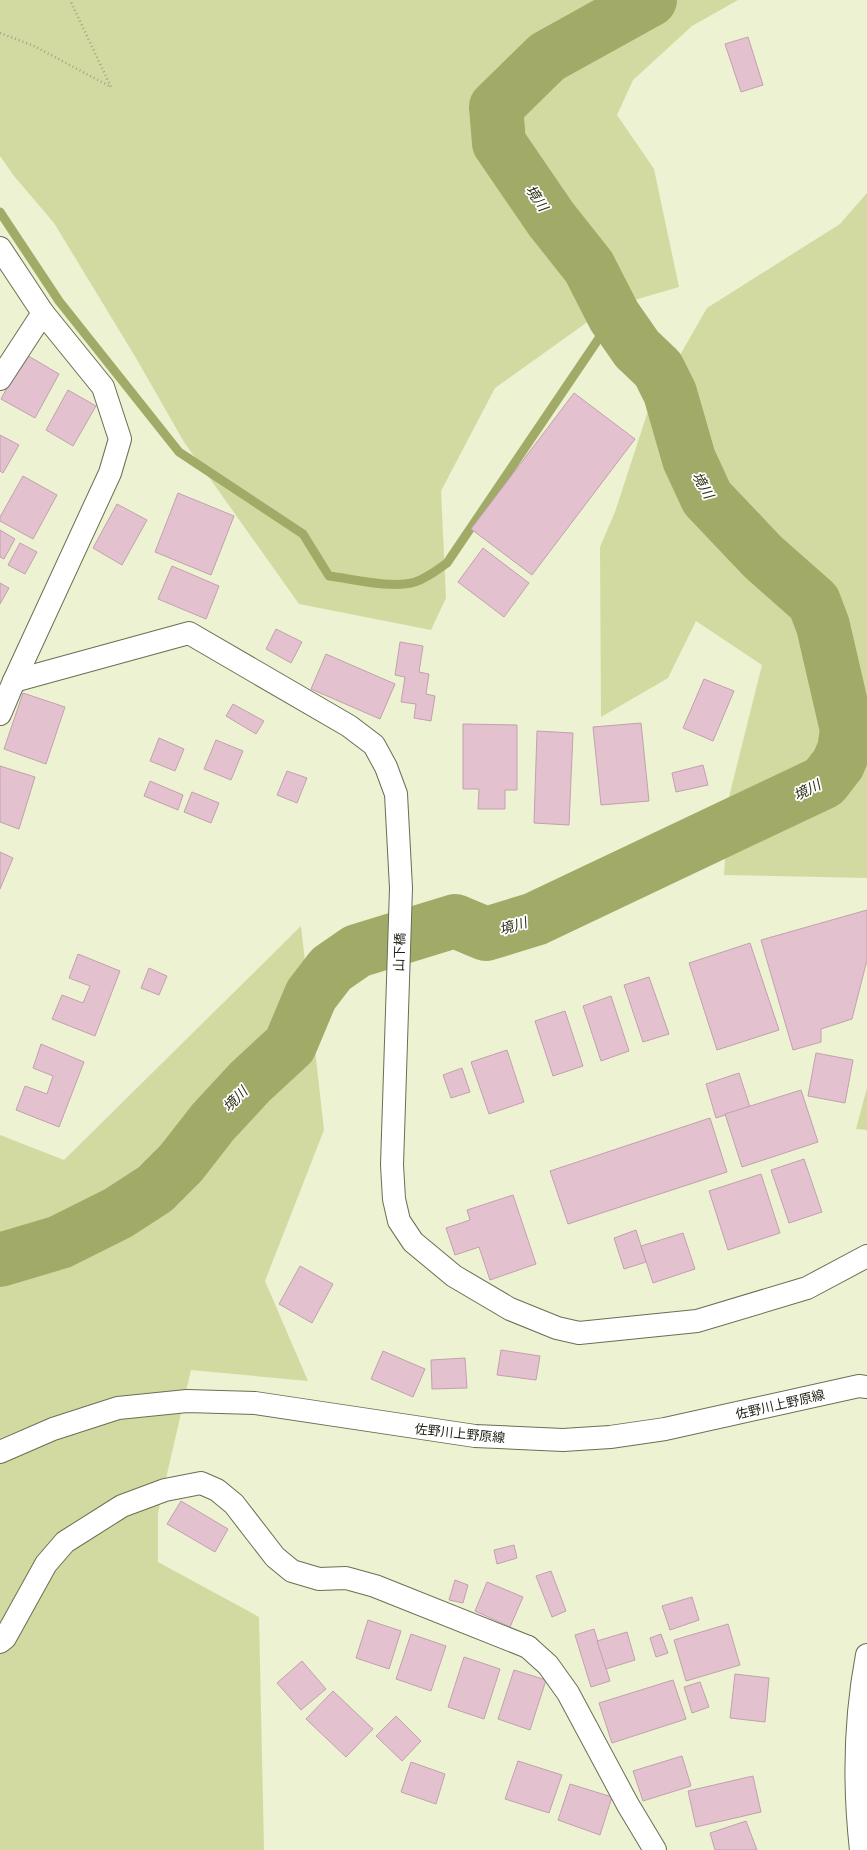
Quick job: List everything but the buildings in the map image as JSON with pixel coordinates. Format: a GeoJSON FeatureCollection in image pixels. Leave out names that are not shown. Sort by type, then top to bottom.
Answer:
{"type":"FeatureCollection","features":[{"type":"Feature","properties":{"kind":"main road"},"geometry":{"type":"LineString","coordinates":[[0,248],[43,314],[103,387],[120,439],[110,473],[0,714]]}},
{"type":"Feature","properties":{"kind":"main road"},"geometry":{"type":"LineString","coordinates":[[0,379],[43,314]]}},
{"type":"Feature","properties":{"kind":"main road","name":"山下橋"},"geometry":{"type":"LineString","coordinates":[[14,681],[190,633],[349,726],[374,745],[386,767],[396,794],[401,888],[392,1165],[394,1198],[399,1220],[413,1242],[454,1276],[510,1309],[557,1328],[579,1333],[697,1321],[807,1288],[867,1256]]}},
{"type":"Feature","properties":{"kind":"main road","name":"佐野川上野原線"},"geometry":{"type":"LineString","coordinates":[[0,1452],[52,1429],[118,1408],[187,1401],[255,1403],[475,1436],[563,1440],[610,1437],[665,1429],[859,1386],[867,1387]]}},
{"type":"Feature","properties":{"kind":"main road"},"geometry":{"type":"LineString","coordinates":[[0,1642],[4,1638],[46,1564],[65,1542],[122,1506],[165,1490],[201,1483],[217,1490],[234,1504],[275,1557],[292,1570],[319,1579],[346,1578],[375,1586],[528,1647],[548,1665],[568,1693],[628,1805],[655,1850]]}},
{"type":"Feature","properties":{"kind":"main road"},"geometry":{"type":"LineString","coordinates":[[861,1850],[858,1826],[857,1755],[861,1685],[867,1655]]}},
{"type":"Feature","properties":{"kind":"path"},"geometry":{"type":"LineString","coordinates":[[0,33],[34,46],[111,87],[70,0]]}},
{"type":"Feature","properties":{"kind":"green space"},"geometry":{"type":"Polygon","coordinates":[[[0,0],[738,0],[692,26],[633,80],[617,115],[654,169],[679,287],[607,308],[495,388],[441,491],[446,598],[431,630],[299,604],[184,442],[136,358],[54,223],[14,176],[0,156],[0,0]]]}},
{"type":"Feature","properties":{"kind":"green space"},"geometry":{"type":"Polygon","coordinates":[[[867,193],[867,878],[724,875],[729,797],[762,665],[696,621],[668,678],[601,717],[600,547],[615,512],[648,411],[707,308],[840,224],[867,193]]]}},
{"type":"Feature","properties":{"kind":"green space"},"geometry":{"type":"Polygon","coordinates":[[[301,926],[324,1130],[265,1281],[308,1381],[191,1370],[158,1513],[158,1562],[259,1617],[264,1850],[0,1850],[0,1135],[64,1160],[301,926]]]}},
{"type":"Feature","properties":{"kind":"green space"},"geometry":{"type":"Polygon","coordinates":[[[867,1088],[867,1130],[856,1129],[867,1088]]]}},
{"type":"Feature","properties":{"kind":"waterway","name":"境川"},"geometry":{"type":"LineString","coordinates":[[0,1260],[60,1242],[118,1213],[155,1189],[181,1163],[213,1122],[250,1082],[290,1045],[311,995],[331,969],[357,951],[455,921],[486,934],[535,919],[824,782],[838,764],[844,750],[847,730],[823,626],[814,602],[763,557],[707,498],[689,459],[670,393],[658,369],[637,349],[614,316],[589,267],[551,219],[499,143],[496,107],[547,57],[650,0]]}},
{"type":"Feature","properties":{"kind":"waterway"},"geometry":{"type":"LineString","coordinates":[[0,212],[59,301],[179,452],[303,534],[329,576],[372,583],[405,584],[424,578],[447,563],[614,316]]}}]}
